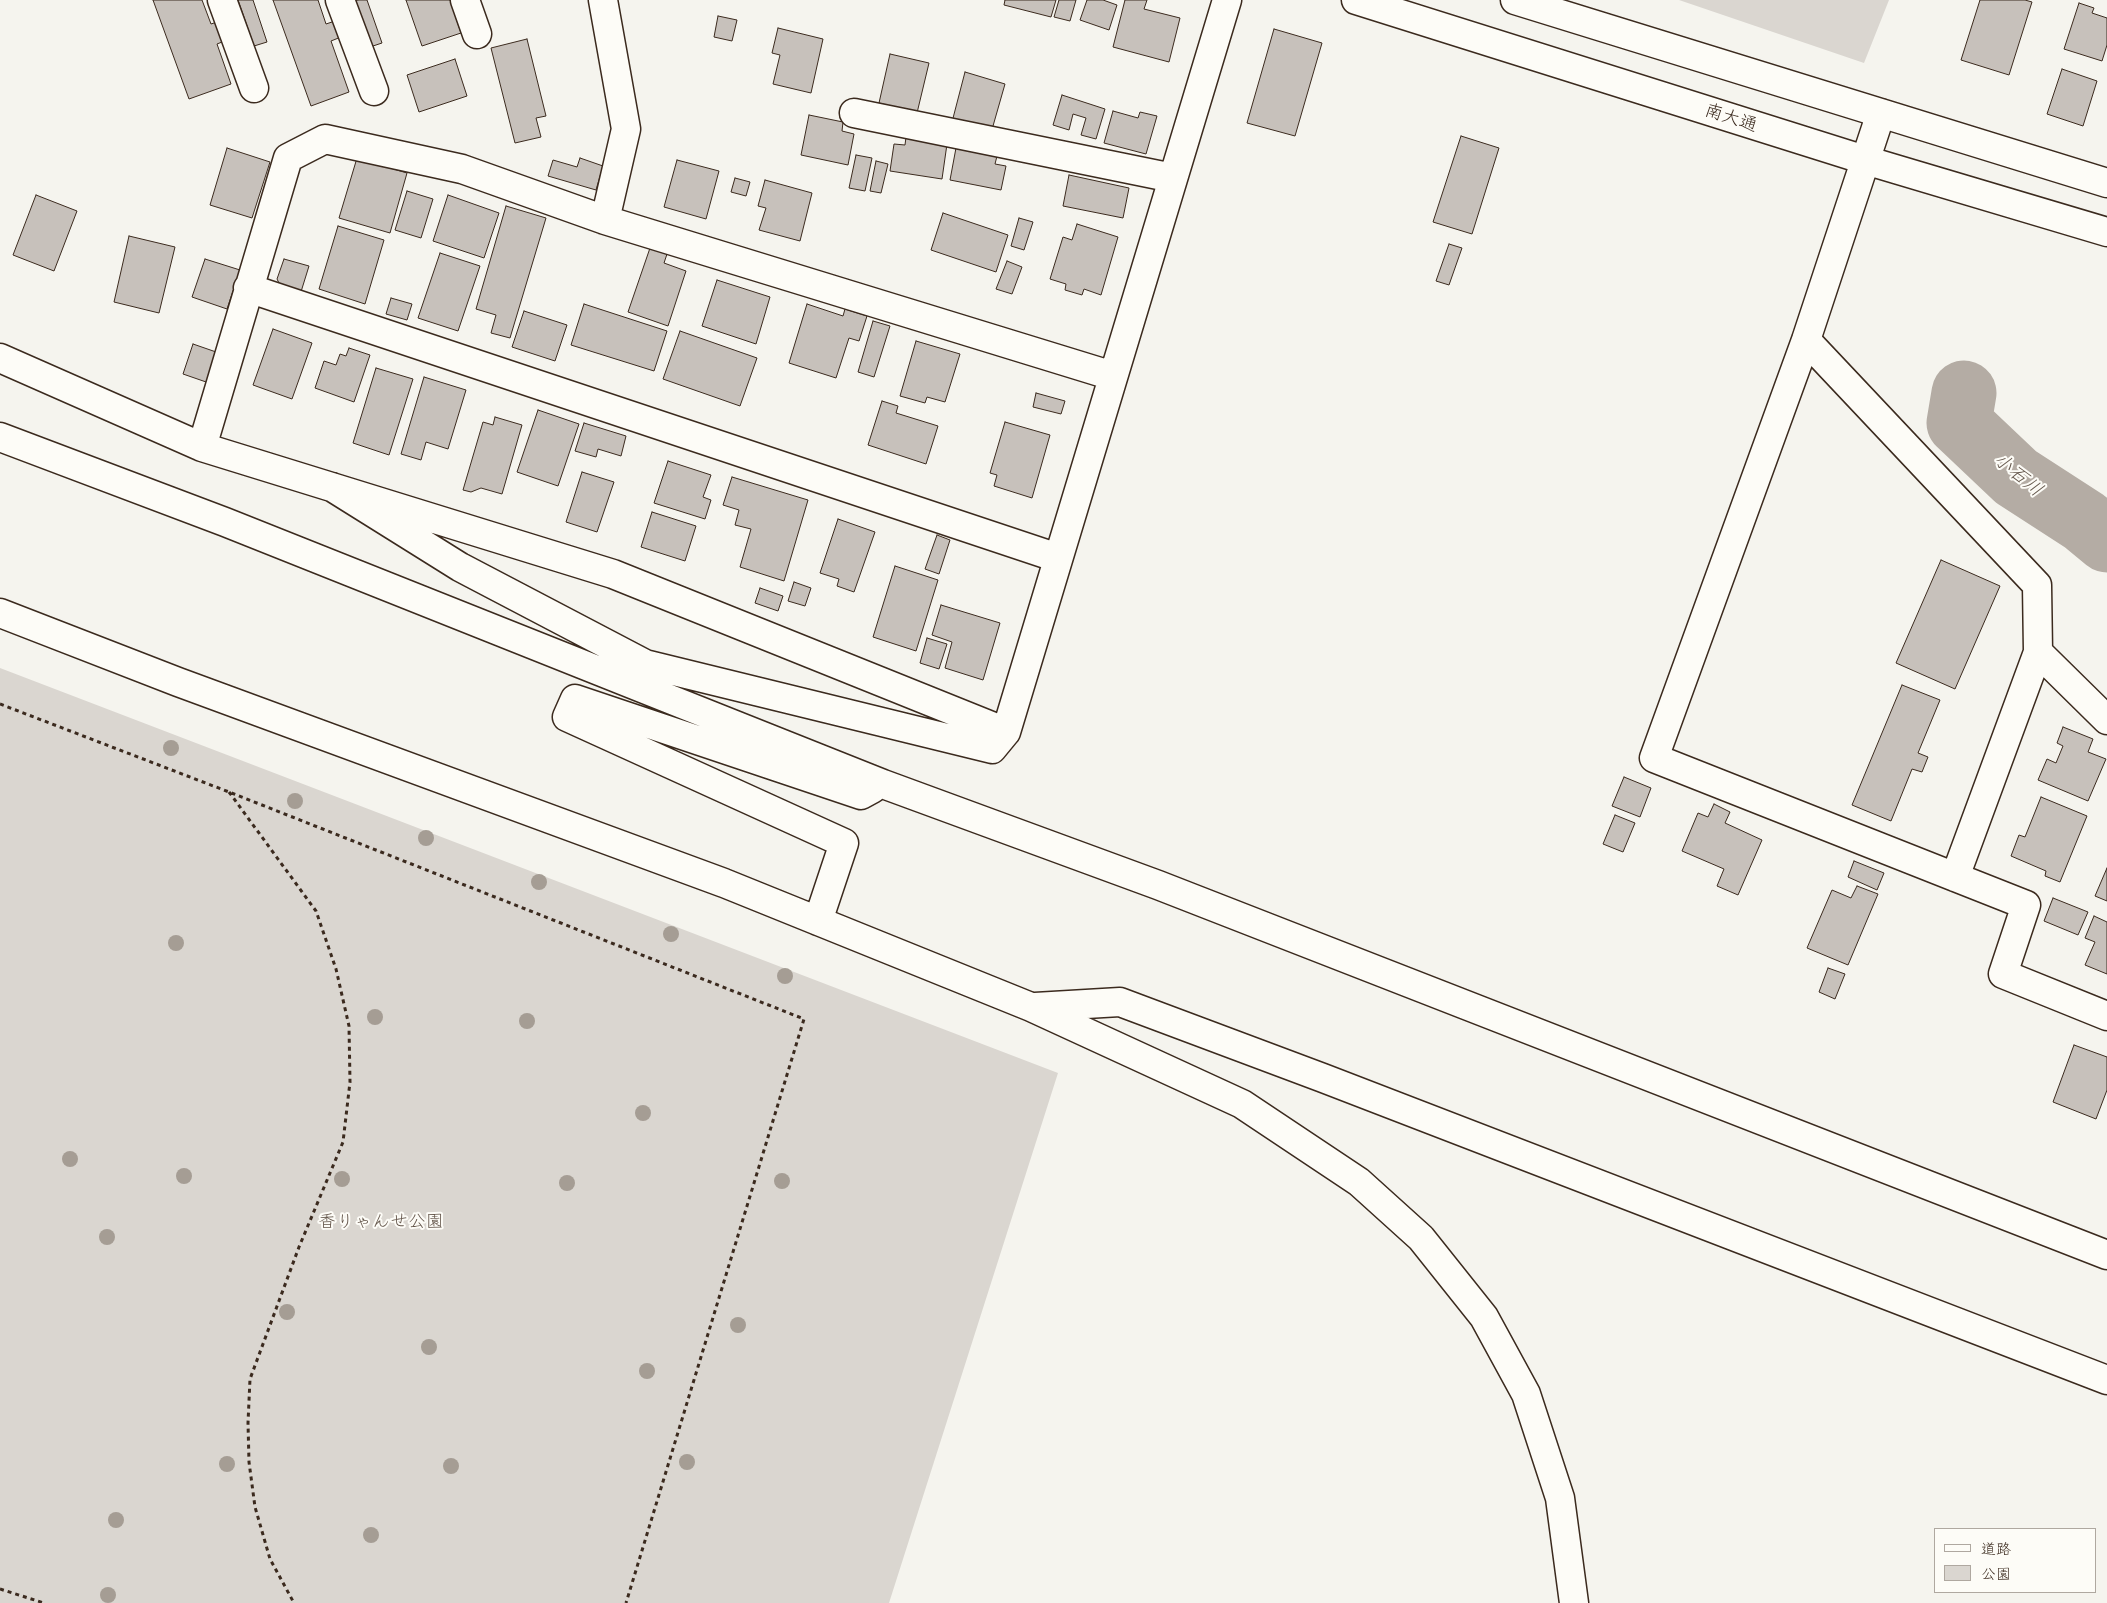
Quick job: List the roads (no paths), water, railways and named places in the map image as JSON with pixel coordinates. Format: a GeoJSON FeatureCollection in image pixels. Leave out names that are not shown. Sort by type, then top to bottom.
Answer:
{"type":"FeatureCollection","features":[{"type":"Feature","properties":{"kind":"street"},"geometry":{"type":"LineString","coordinates":[[222,0],[254,88]]}},
{"type":"Feature","properties":{"kind":"street"},"geometry":{"type":"LineString","coordinates":[[340,0],[374,92]]}},
{"type":"Feature","properties":{"kind":"street"},"geometry":{"type":"LineString","coordinates":[[465,0],[477,34]]}},
{"type":"Feature","properties":{"kind":"street"},"geometry":{"type":"LineString","coordinates":[[602,0],[626,129],[605,220]]}},
{"type":"Feature","properties":{"kind":"street"},"geometry":{"type":"LineString","coordinates":[[332,487],[460,567],[641,675],[992,749],[1006,732],[1227,0]]}},
{"type":"Feature","properties":{"kind":"street","name":"南大通"},"geometry":{"type":"LineString","coordinates":[[1356,0],[1865,160],[2107,232]]}},
{"type":"Feature","properties":{"kind":"street"},"geometry":{"type":"LineString","coordinates":[[1515,0],[2107,183]]}},
{"type":"Feature","properties":{"kind":"street"},"geometry":{"type":"LineString","coordinates":[[854,112],[1173,178]]}},
{"type":"Feature","properties":{"kind":"street"},"geometry":{"type":"LineString","coordinates":[[1881,113],[1806,340],[1654,758],[2026,905],[2003,974],[2107,1016]]}},
{"type":"Feature","properties":{"kind":"street"},"geometry":{"type":"LineString","coordinates":[[202,447],[288,158],[324,139],[462,169],[605,220],[1113,376]]}},
{"type":"Feature","properties":{"kind":"street"},"geometry":{"type":"LineString","coordinates":[[248,288],[1058,558]]}},
{"type":"Feature","properties":{"kind":"street"},"geometry":{"type":"LineString","coordinates":[[1806,340],[2038,585],[2038,652],[1955,877]]}},
{"type":"Feature","properties":{"kind":"street"},"geometry":{"type":"LineString","coordinates":[[0,358],[202,447],[613,574],[1006,732]]}},
{"type":"Feature","properties":{"kind":"street"},"geometry":{"type":"LineString","coordinates":[[0,437],[641,675],[883,784],[1168,888],[1643,1076],[2107,1255]]}},
{"type":"Feature","properties":{"kind":"street"},"geometry":{"type":"LineString","coordinates":[[0,613],[178,682],[724,883],[1031,1007],[1242,1104],[1359,1182],[1421,1238],[1484,1317],[1526,1394],[1560,1498],[1574,1603]]}},
{"type":"Feature","properties":{"kind":"street"},"geometry":{"type":"LineString","coordinates":[[2038,652],[2107,720]]}},
{"type":"Feature","properties":{"kind":"street"},"geometry":{"type":"LineString","coordinates":[[818,922],[844,843],[566,717],[575,699],[861,794],[883,784]]}},
{"type":"Feature","properties":{"kind":"street"},"geometry":{"type":"LineString","coordinates":[[1031,1007],[1120,1002],[1323,1078],[2107,1380]]}},
{"type":"Feature","properties":{"kind":"waterway","name":"小石川"},"geometry":{"type":"LineString","coordinates":[[1964,393],[1959,423],[2016,477],[2084,521],[2107,540]]}},
{"type":"Feature","properties":{"kind":"park label","name":"香りゃんせ公園"},"geometry":{"type":"Point","coordinates":[381,1222]}}]}
